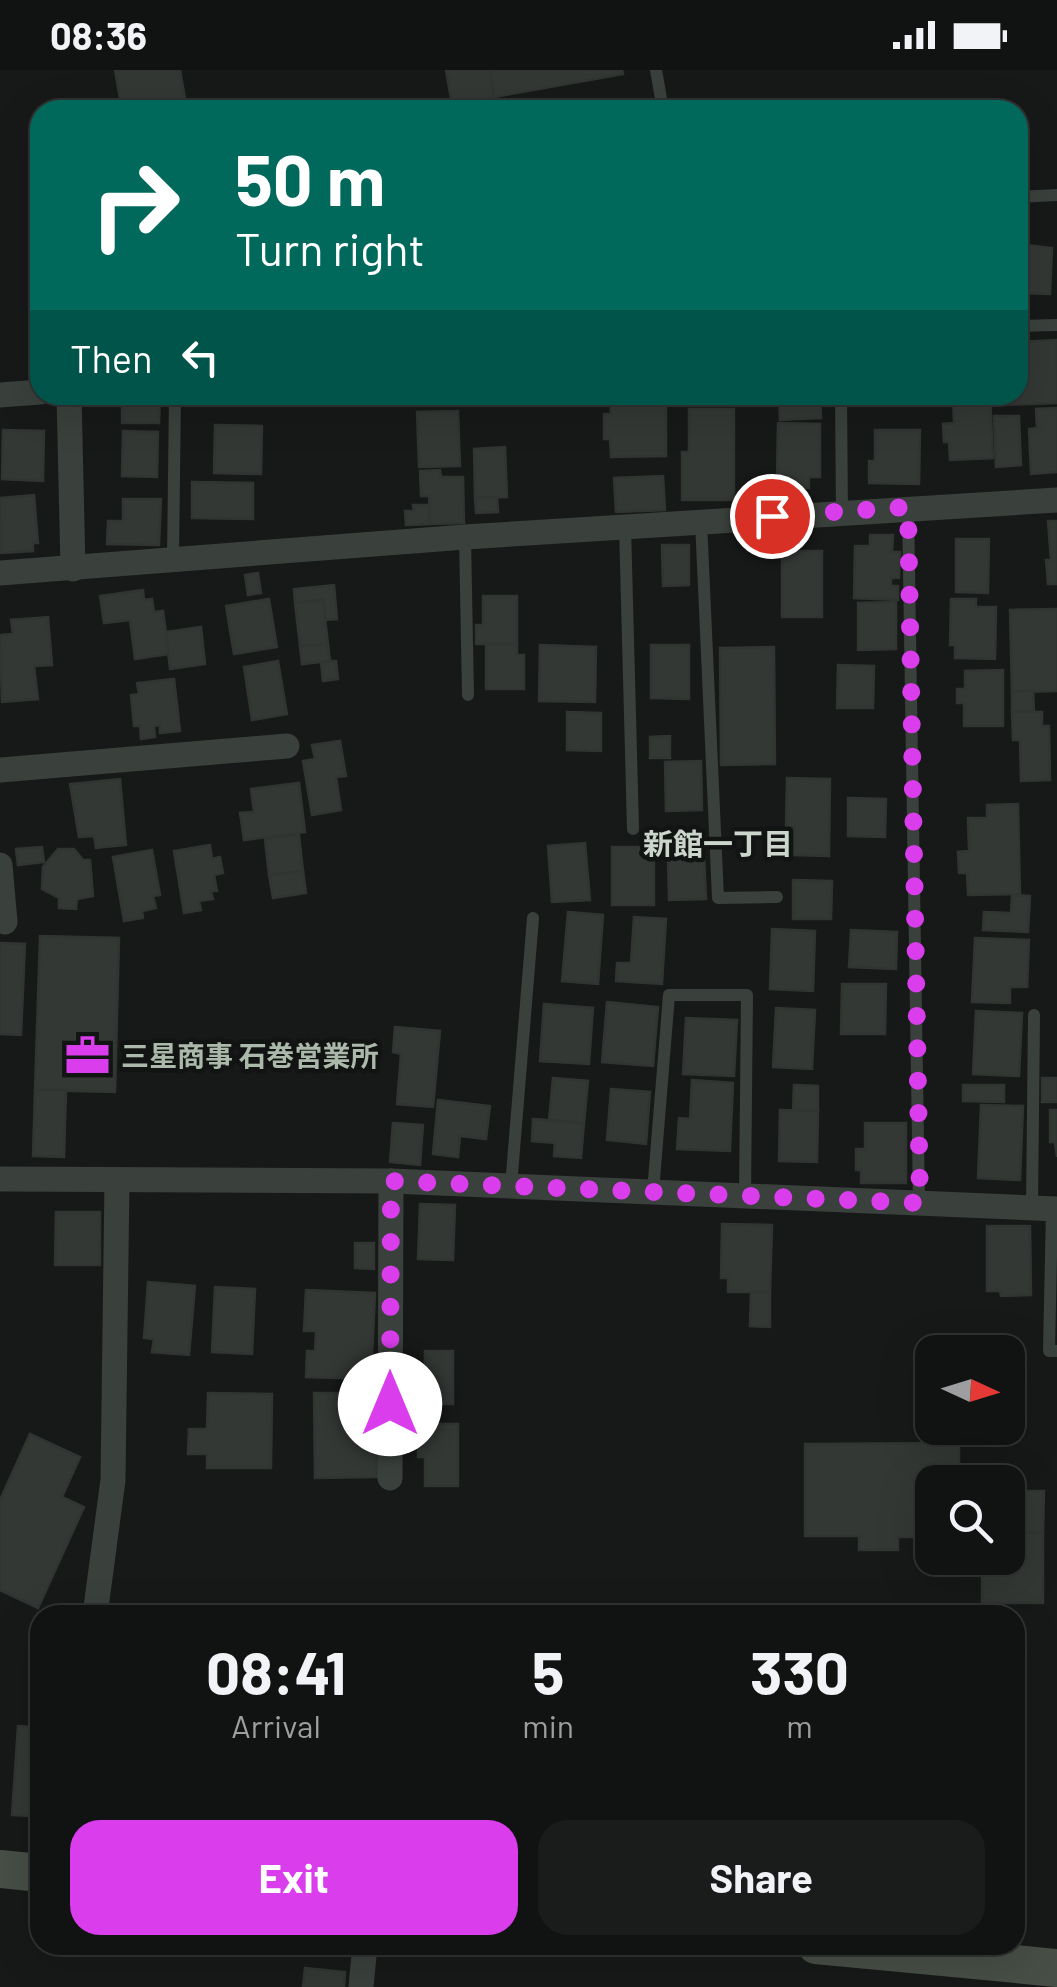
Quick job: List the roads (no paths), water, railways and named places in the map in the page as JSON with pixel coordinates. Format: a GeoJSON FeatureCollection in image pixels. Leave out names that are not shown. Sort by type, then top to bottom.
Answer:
{"type":"FeatureCollection","features":[{"type":"Feature","properties":{"kind":"street"},"geometry":{"type":"LineString","coordinates":[[0,395],[30,393]]}},
{"type":"Feature","properties":{"kind":"street"},"geometry":{"type":"LineString","coordinates":[[69,405],[73,569]]}},
{"type":"Feature","properties":{"kind":"street"},"geometry":{"type":"LineString","coordinates":[[0,574],[701,520],[1057,500]]}},
{"type":"Feature","properties":{"kind":"street"},"geometry":{"type":"LineString","coordinates":[[0,770],[287,746]]}},
{"type":"Feature","properties":{"kind":"street"},"geometry":{"type":"LineString","coordinates":[[0,865],[4,922]]}},
{"type":"Feature","properties":{"kind":"street"},"geometry":{"type":"LineString","coordinates":[[0,1179],[391,1181],[1047,1209]]}},
{"type":"Feature","properties":{"kind":"street"},"geometry":{"type":"LineString","coordinates":[[96,1605],[112,1480],[117,1180]]}},
{"type":"Feature","properties":{"kind":"street"},"geometry":{"type":"LineString","coordinates":[[390,1478],[391,1181]]}},
{"type":"Feature","properties":{"kind":"street"},"geometry":{"type":"LineString","coordinates":[[0,1869],[30,1872]]}},
{"type":"Feature","properties":{"kind":"street"},"geometry":{"type":"LineString","coordinates":[[361,1987],[364,1955]]}},
{"type":"Feature","properties":{"kind":"street"},"geometry":{"type":"LineString","coordinates":[[921,1955],[1057,1968]]}},
{"type":"Feature","properties":{"kind":"lane"},"geometry":{"type":"LineString","coordinates":[[656,70],[660,100]]}},
{"type":"Feature","properties":{"kind":"lane"},"geometry":{"type":"LineString","coordinates":[[1028,196],[1057,195]]}},
{"type":"Feature","properties":{"kind":"lane"},"geometry":{"type":"LineString","coordinates":[[1028,326],[1057,325]]}},
{"type":"Feature","properties":{"kind":"lane"},"geometry":{"type":"LineString","coordinates":[[173,559],[175,405]]}},
{"type":"Feature","properties":{"kind":"lane"},"geometry":{"type":"LineString","coordinates":[[841,405],[842,511]]}},
{"type":"Feature","properties":{"kind":"lane"},"geometry":{"type":"LineString","coordinates":[[908,507],[920,1203]]}},
{"type":"Feature","properties":{"kind":"lane"},"geometry":{"type":"LineString","coordinates":[[701,520],[718,898],[777,897]]}},
{"type":"Feature","properties":{"kind":"lane"},"geometry":{"type":"LineString","coordinates":[[625,526],[633,829]]}},
{"type":"Feature","properties":{"kind":"lane"},"geometry":{"type":"LineString","coordinates":[[465,537],[468,695]]}},
{"type":"Feature","properties":{"kind":"lane"},"geometry":{"type":"LineString","coordinates":[[511,1186],[533,918]]}},
{"type":"Feature","properties":{"kind":"lane"},"geometry":{"type":"LineString","coordinates":[[653,1192],[669,996],[747,995],[745,1196]]}},
{"type":"Feature","properties":{"kind":"lane"},"geometry":{"type":"LineString","coordinates":[[1034,1016],[1047,1209],[1049,1351],[1057,1352]]}},
{"type":"Feature","properties":{"kind":"place","name":"三星商事 石巻営業所"},"geometry":{"type":"Point","coordinates":[88,1056]}},
{"type":"Feature","properties":{"kind":"district","name":"新館一丁目"},"geometry":{"type":"Point","coordinates":[718,845]}}]}
